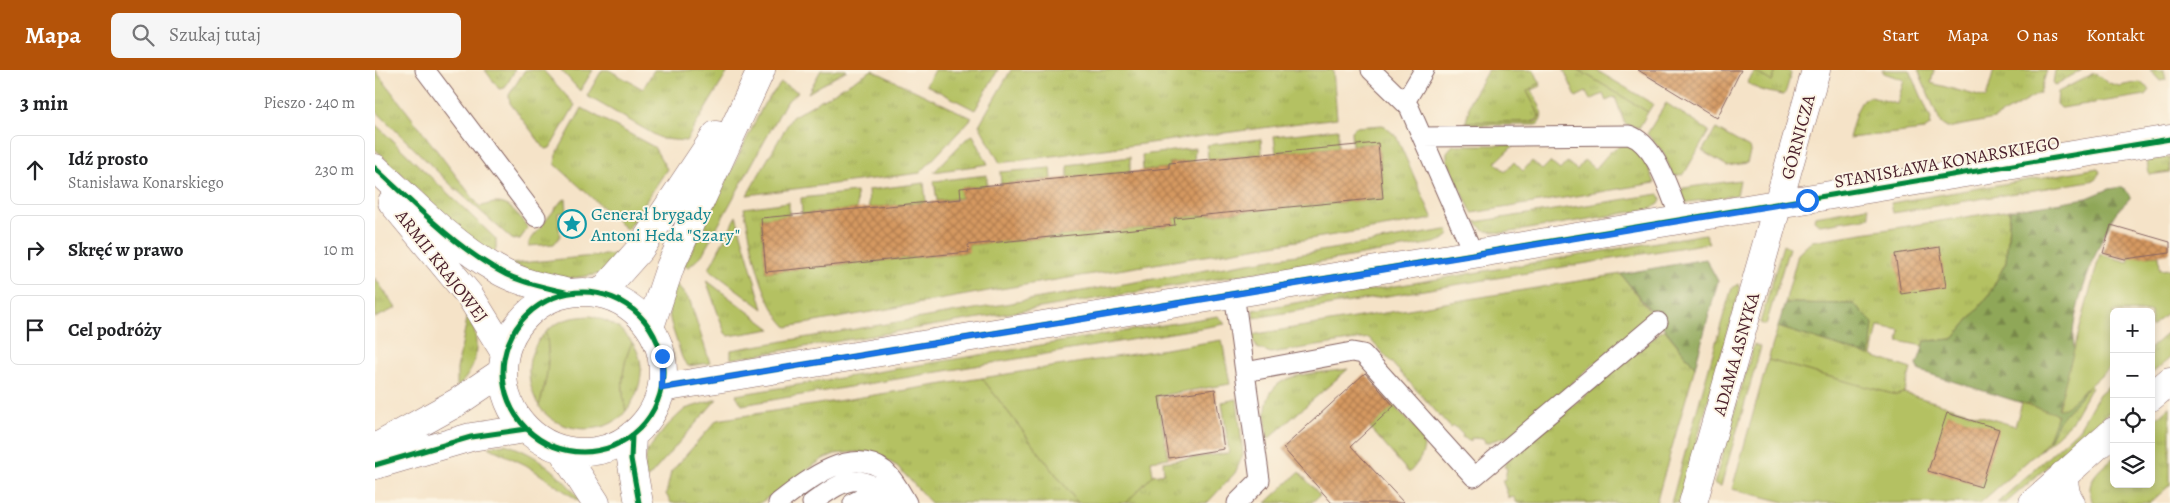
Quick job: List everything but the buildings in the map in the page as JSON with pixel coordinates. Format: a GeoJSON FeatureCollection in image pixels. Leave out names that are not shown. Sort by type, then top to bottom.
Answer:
{"type":"FeatureCollection","features":[{"type":"Feature","properties":{"kind":"street"},"geometry":{"type":"LineString","coordinates":[[601,293],[640,249],[761,70]]}},
{"type":"Feature","properties":{"kind":"street"},"geometry":{"type":"LineString","coordinates":[[650,327],[670,267],[761,70]]}},
{"type":"Feature","properties":{"kind":"street","name":"GÓRNICZA"},"geometry":{"type":"LineString","coordinates":[[1779,204],[1816,70]]}},
{"type":"Feature","properties":{"kind":"street","name":"STANISŁAWA KONARSKIEGO"},"geometry":{"type":"LineString","coordinates":[[662,388],[2170,139]]}},
{"type":"Feature","properties":{"kind":"street","name":"ARMII KRAJOWEJ"},"geometry":{"type":"LineString","coordinates":[[375,168],[456,241],[496,270],[530,285],[569,293]]}},
{"type":"Feature","properties":{"kind":"street","name":"ARMII KRAJOWEJ"},"geometry":{"type":"LineString","coordinates":[[375,182],[470,296],[504,362]]}},
{"type":"Feature","properties":{"kind":"street","name":"ADAMA ASNYKA"},"geometry":{"type":"LineString","coordinates":[[1693,503],[1779,204]]}},
{"type":"Feature","properties":{"kind":"street"},"geometry":{"type":"LineString","coordinates":[[569,293],[601,293],[629,306],[650,327],[662,356],[662,388],[651,414],[632,435],[602,450],[582,452],[562,450],[543,442],[526,429],[513,412],[505,393],[504,362],[513,333],[526,316],[545,301],[569,293]]}},
{"type":"Feature","properties":{"kind":"street"},"geometry":{"type":"LineString","coordinates":[[375,448],[456,403],[504,362]]}},
{"type":"Feature","properties":{"kind":"street"},"geometry":{"type":"LineString","coordinates":[[2155,394],[2170,381]]}},
{"type":"Feature","properties":{"kind":"street"},"geometry":{"type":"LineString","coordinates":[[375,465],[471,437],[526,429]]}},
{"type":"Feature","properties":{"kind":"street"},"geometry":{"type":"LineString","coordinates":[[632,435],[631,459],[639,503]]}},
{"type":"Feature","properties":{"kind":"street"},"geometry":{"type":"LineString","coordinates":[[2033,503],[2110,435]]}},
{"type":"Feature","properties":{"kind":"street"},"geometry":{"type":"LineString","coordinates":[[562,450],[595,503]]}},
{"type":"Feature","properties":{"kind":"street"},"geometry":{"type":"LineString","coordinates":[[2063,476],[2066,494],[2071,503]]}},
{"type":"Feature","properties":{"kind":"lane"},"geometry":{"type":"LineString","coordinates":[[425,70],[536,217]]}},
{"type":"Feature","properties":{"kind":"lane"},"geometry":{"type":"LineString","coordinates":[[1371,70],[1405,102],[1423,137],[1473,253]]}},
{"type":"Feature","properties":{"kind":"lane"},"geometry":{"type":"LineString","coordinates":[[1405,102],[1423,70]]}},
{"type":"Feature","properties":{"kind":"lane"},"geometry":{"type":"LineString","coordinates":[[1423,137],[1629,134],[1644,142],[1655,159],[1681,220]]}},
{"type":"Feature","properties":{"kind":"lane"},"geometry":{"type":"LineString","coordinates":[[1234,293],[1260,480],[1237,503]]}},
{"type":"Feature","properties":{"kind":"lane"},"geometry":{"type":"LineString","coordinates":[[1245,372],[1352,352],[1363,354],[1474,477],[1658,322]]}},
{"type":"Feature","properties":{"kind":"lane"},"geometry":{"type":"LineString","coordinates":[[778,503],[831,468],[858,462],[879,467],[886,472],[907,503]]}},
{"type":"Feature","properties":{"kind":"lane"},"geometry":{"type":"LineString","coordinates":[[812,503],[846,481],[856,480],[872,483],[892,499]]}},
{"type":"Feature","properties":{"kind":"lane"},"geometry":{"type":"LineString","coordinates":[[853,503],[870,494],[892,499]]}},
{"type":"Feature","properties":{"kind":"green space"},"geometry":{"type":"Polygon","coordinates":[[[375,70],[480,207],[497,203],[509,206],[514,210],[528,228],[520,239],[513,240],[452,186],[375,110],[375,70]]]}},
{"type":"Feature","properties":{"kind":"green space"},"geometry":{"type":"Polygon","coordinates":[[[485,70],[515,70],[505,88],[499,89],[485,70]]]}},
{"type":"Feature","properties":{"kind":"green space"},"geometry":{"type":"Polygon","coordinates":[[[525,70],[543,70],[575,105],[550,148],[545,149],[510,103],[509,95],[525,70]]]}},
{"type":"Feature","properties":{"kind":"green space"},"geometry":{"type":"Polygon","coordinates":[[[561,70],[593,70],[580,91],[561,70]]]}},
{"type":"Feature","properties":{"kind":"green space"},"geometry":{"type":"Polygon","coordinates":[[[602,70],[609,70],[643,89],[654,70],[729,70],[686,141],[662,139],[587,96],[602,70]]]}},
{"type":"Feature","properties":{"kind":"green space"},"geometry":{"type":"Polygon","coordinates":[[[821,70],[847,70],[808,93],[821,70]]]}},
{"type":"Feature","properties":{"kind":"green space"},"geometry":{"type":"Polygon","coordinates":[[[872,70],[972,118],[920,173],[747,195],[792,117],[872,70]]]}},
{"type":"Feature","properties":{"kind":"green space"},"geometry":{"type":"Polygon","coordinates":[[[934,70],[998,70],[975,110],[926,85],[934,70]]]}},
{"type":"Feature","properties":{"kind":"green space"},"geometry":{"type":"Polygon","coordinates":[[[1011,70],[1333,70],[1337,118],[1000,163],[979,125],[1011,70]]]}},
{"type":"Feature","properties":{"kind":"green space"},"geometry":{"type":"Polygon","coordinates":[[[1488,70],[1534,70],[1540,83],[1527,91],[1539,114],[1538,119],[1532,122],[1466,122],[1471,99],[1488,70]]]}},
{"type":"Feature","properties":{"kind":"green space"},"geometry":{"type":"Polygon","coordinates":[[[1564,70],[1579,70],[1648,112],[1639,128],[1625,124],[1615,97],[1606,101],[1603,94],[1590,100],[1586,92],[1576,97],[1564,70]]]}},
{"type":"Feature","properties":{"kind":"green space"},"geometry":{"type":"Polygon","coordinates":[[[1579,70],[1596,70],[1653,104],[1648,112],[1579,70]]]}},
{"type":"Feature","properties":{"kind":"green space"},"geometry":{"type":"Polygon","coordinates":[[[1753,70],[1776,70],[1772,82],[1753,70]]]}},
{"type":"Feature","properties":{"kind":"green space"},"geometry":{"type":"Polygon","coordinates":[[[1776,70],[1788,70],[1791,74],[1785,94],[1760,90],[1747,83],[1755,71],[1772,82],[1776,70]]]}},
{"type":"Feature","properties":{"kind":"green space"},"geometry":{"type":"Polygon","coordinates":[[[1882,70],[1910,70],[1931,119],[1930,126],[1924,130],[1849,138],[1856,112],[1863,99],[1871,97],[1897,104],[1904,80],[1884,73],[1882,70]]]}},
{"type":"Feature","properties":{"kind":"green space"},"geometry":{"type":"Polygon","coordinates":[[[1918,70],[1934,70],[1931,83],[1986,98],[1994,70],[2047,70],[2040,93],[1994,119],[1947,128],[1941,124],[1918,70]]]}},
{"type":"Feature","properties":{"kind":"green space"},"geometry":{"type":"Polygon","coordinates":[[[2055,70],[2082,70],[2055,85],[2053,84],[2055,70]]]}},
{"type":"Feature","properties":{"kind":"green space"},"geometry":{"type":"Polygon","coordinates":[[[2150,70],[2164,70],[2166,80],[2160,81],[2150,70]]]}},
{"type":"Feature","properties":{"kind":"green space"},"geometry":{"type":"Polygon","coordinates":[[[2094,73],[2109,83],[2119,86],[2140,82],[2150,90],[2146,95],[2061,108],[2057,104],[2058,92],[2094,73]]]}},
{"type":"Feature","properties":{"kind":"green space"},"geometry":{"type":"Polygon","coordinates":[[[781,83],[798,92],[786,102],[702,255],[689,267],[684,266],[764,104],[781,83]]]}},
{"type":"Feature","properties":{"kind":"green space"},"geometry":{"type":"Polygon","coordinates":[[[1540,83],[1541,86],[1532,90],[1542,113],[1542,117],[1537,125],[1466,125],[1466,122],[1536,122],[1540,117],[1527,91],[1540,83]]]}},
{"type":"Feature","properties":{"kind":"green space"},"geometry":{"type":"Polygon","coordinates":[[[1666,103],[1709,131],[1684,174],[1673,176],[1663,152],[1647,134],[1666,103]]]}},
{"type":"Feature","properties":{"kind":"green space"},"geometry":{"type":"Polygon","coordinates":[[[582,108],[654,147],[667,169],[627,230],[555,164],[556,155],[582,108]]]}},
{"type":"Feature","properties":{"kind":"green space"},"geometry":{"type":"Polygon","coordinates":[[[375,124],[496,239],[496,249],[493,254],[455,225],[375,149],[375,124]]]}},
{"type":"Feature","properties":{"kind":"green space"},"geometry":{"type":"Polygon","coordinates":[[[1383,125],[1396,136],[1433,219],[994,290],[787,327],[777,315],[763,286],[744,208],[789,202],[789,216],[761,218],[766,272],[968,252],[968,245],[1174,225],[1174,218],[1383,198],[1378,143],[1352,145],[1351,131],[1355,127],[1383,125]]]}},
{"type":"Feature","properties":{"kind":"green space"},"geometry":{"type":"Polygon","coordinates":[[[1338,129],[1338,147],[1276,153],[1274,136],[1338,129]]]}},
{"type":"Feature","properties":{"kind":"green space"},"geometry":{"type":"Polygon","coordinates":[[[1716,129],[1751,149],[1747,163],[1727,166],[1702,151],[1716,129]]]}},
{"type":"Feature","properties":{"kind":"green space"},"geometry":{"type":"Polygon","coordinates":[[[973,135],[988,164],[934,172],[967,138],[973,135]]]}},
{"type":"Feature","properties":{"kind":"green space"},"geometry":{"type":"Polygon","coordinates":[[[1261,139],[1262,154],[1208,159],[1207,145],[1261,139]]]}},
{"type":"Feature","properties":{"kind":"green space"},"geometry":{"type":"Polygon","coordinates":[[[1453,145],[1514,145],[1496,162],[1505,172],[1514,162],[1523,171],[1532,161],[1542,170],[1550,162],[1560,170],[1567,162],[1577,170],[1584,160],[1595,169],[1614,149],[1622,145],[1629,145],[1641,154],[1655,183],[1472,213],[1447,160],[1447,152],[1453,145]]]}},
{"type":"Feature","properties":{"kind":"green space"},"geometry":{"type":"Polygon","coordinates":[[[1195,148],[1194,161],[1169,163],[1169,168],[1143,170],[1142,155],[1195,148]]]}},
{"type":"Feature","properties":{"kind":"green space"},"geometry":{"type":"Polygon","coordinates":[[[1130,157],[1130,172],[1068,178],[1068,165],[1130,157]]]}},
{"type":"Feature","properties":{"kind":"green space"},"geometry":{"type":"Polygon","coordinates":[[[2170,157],[2170,172],[2149,175],[2147,161],[2170,157]]]}},
{"type":"Feature","properties":{"kind":"green space"},"geometry":{"type":"Polygon","coordinates":[[[1051,168],[1052,179],[1001,184],[1000,172],[1051,168]]]}},
{"type":"Feature","properties":{"kind":"green space"},"geometry":{"type":"Polygon","coordinates":[[[2098,168],[2100,172],[2096,180],[1893,213],[1891,203],[2098,168]]]}},
{"type":"Feature","properties":{"kind":"green space"},"geometry":{"type":"Polygon","coordinates":[[[987,175],[987,185],[961,188],[961,198],[937,201],[934,181],[987,175]]]}},
{"type":"Feature","properties":{"kind":"green space"},"geometry":{"type":"Polygon","coordinates":[[[1740,180],[1737,195],[1683,203],[1680,191],[1683,188],[1740,180]]]}},
{"type":"Feature","properties":{"kind":"green space"},"geometry":{"type":"Polygon","coordinates":[[[924,183],[926,202],[869,208],[868,190],[924,183]]]}},
{"type":"Feature","properties":{"kind":"green space"},"geometry":{"type":"Polygon","coordinates":[[[2123,187],[2130,195],[2130,198],[2114,216],[2106,230],[2081,295],[2074,326],[2073,344],[2089,385],[2063,416],[2050,439],[2042,441],[2041,412],[2022,403],[1920,371],[1917,365],[1925,341],[1953,339],[1989,295],[2006,262],[2010,210],[2087,198],[2109,189],[2123,187]]]}},
{"type":"Feature","properties":{"kind":"green space"},"geometry":{"type":"Polygon","coordinates":[[[856,192],[857,209],[802,214],[801,198],[856,192]]]}},
{"type":"Feature","properties":{"kind":"green space"},"geometry":{"type":"Polygon","coordinates":[[[1659,194],[1661,200],[1659,204],[1650,209],[1504,233],[1486,231],[1475,222],[1659,194]]]}},
{"type":"Feature","properties":{"kind":"green space"},"geometry":{"type":"Polygon","coordinates":[[[566,199],[567,212],[558,213],[560,237],[554,244],[529,246],[529,242],[562,200],[566,199]]]}},
{"type":"Feature","properties":{"kind":"green space"},"geometry":{"type":"Polygon","coordinates":[[[1868,207],[1870,217],[1820,225],[1814,220],[1815,216],[1868,207]]]}},
{"type":"Feature","properties":{"kind":"green space"},"geometry":{"type":"Polygon","coordinates":[[[2010,210],[2006,262],[1989,295],[1953,339],[1925,341],[1923,346],[1898,341],[1900,330],[1878,326],[1872,356],[1911,369],[1904,393],[1896,395],[1768,360],[1778,327],[1870,356],[1854,304],[1785,303],[1798,254],[1812,241],[2010,210]]]}},
{"type":"Feature","properties":{"kind":"green space"},"geometry":{"type":"Polygon","coordinates":[[[736,216],[763,309],[709,269],[736,216]]]}},
{"type":"Feature","properties":{"kind":"green space"},"geometry":{"type":"Polygon","coordinates":[[[1448,230],[1449,235],[1443,240],[1434,243],[731,359],[731,350],[1448,230]]]}},
{"type":"Feature","properties":{"kind":"green space"},"geometry":{"type":"Polygon","coordinates":[[[1705,234],[1709,243],[1254,318],[1253,310],[1705,234]]]}},
{"type":"Feature","properties":{"kind":"green space"},"geometry":{"type":"Polygon","coordinates":[[[1783,245],[1789,248],[1766,325],[1760,323],[1783,245]]]}},
{"type":"Feature","properties":{"kind":"green space"},"geometry":{"type":"Polygon","coordinates":[[[625,253],[608,270],[600,274],[559,280],[510,264],[625,253]]]}},
{"type":"Feature","properties":{"kind":"green space"},"geometry":{"type":"Polygon","coordinates":[[[2100,254],[2128,262],[2130,257],[2159,255],[2160,270],[2170,269],[2170,311],[2155,324],[2155,308],[2110,308],[2110,367],[2065,408],[2058,409],[2100,254]]]}},
{"type":"Feature","properties":{"kind":"green space"},"geometry":{"type":"Polygon","coordinates":[[[1706,259],[1718,281],[1695,367],[1621,274],[1706,259]]]}},
{"type":"Feature","properties":{"kind":"green space"},"geometry":{"type":"Polygon","coordinates":[[[1621,274],[1652,315],[1509,436],[1485,443],[1484,439],[1471,438],[1471,441],[1462,437],[1463,435],[1454,426],[1451,428],[1369,338],[1271,353],[1257,348],[1251,335],[1621,274]]]}},
{"type":"Feature","properties":{"kind":"green space"},"geometry":{"type":"Polygon","coordinates":[[[375,278],[396,308],[375,318],[375,278]]]}},
{"type":"Feature","properties":{"kind":"green space"},"geometry":{"type":"Polygon","coordinates":[[[706,280],[771,329],[729,336],[725,333],[706,280]]]}},
{"type":"Feature","properties":{"kind":"green space"},"geometry":{"type":"Polygon","coordinates":[[[675,283],[690,301],[710,363],[688,366],[683,359],[669,314],[675,283]]]}},
{"type":"Feature","properties":{"kind":"green space"},"geometry":{"type":"Polygon","coordinates":[[[1738,284],[1740,290],[1679,503],[1671,503],[1725,310],[1732,288],[1738,284]]]}},
{"type":"Feature","properties":{"kind":"green space"},"geometry":{"type":"Polygon","coordinates":[[[1785,303],[1854,304],[1873,323],[1870,356],[1778,327],[1785,303]]]}},
{"type":"Feature","properties":{"kind":"green space"},"geometry":{"type":"Polygon","coordinates":[[[468,314],[475,333],[476,352],[470,371],[457,387],[457,369],[468,314]]]}},
{"type":"Feature","properties":{"kind":"green space"},"geometry":{"type":"Polygon","coordinates":[[[591,316],[614,325],[632,342],[623,376],[626,411],[617,420],[606,425],[581,429],[557,422],[539,406],[547,369],[546,332],[556,324],[567,320],[591,316]]]}},
{"type":"Feature","properties":{"kind":"green space"},"geometry":{"type":"Polygon","coordinates":[[[1218,316],[1225,324],[742,405],[736,395],[1218,316]]]}},
{"type":"Feature","properties":{"kind":"green space"},"geometry":{"type":"Polygon","coordinates":[[[1664,329],[1695,367],[1656,503],[1517,503],[1513,496],[1509,498],[1502,480],[1505,480],[1507,468],[1504,467],[1507,461],[1664,329]]]}},
{"type":"Feature","properties":{"kind":"green space"},"geometry":{"type":"Polygon","coordinates":[[[2170,331],[2170,358],[2155,371],[2155,353],[2155,344],[2170,331]]]}},
{"type":"Feature","properties":{"kind":"green space"},"geometry":{"type":"Polygon","coordinates":[[[546,332],[547,369],[539,406],[531,387],[529,368],[530,358],[534,349],[546,332]]]}},
{"type":"Feature","properties":{"kind":"green space"},"geometry":{"type":"Polygon","coordinates":[[[1222,340],[1230,384],[1157,396],[1168,458],[1151,461],[1153,475],[1126,503],[1078,503],[982,378],[1222,340]]]}},
{"type":"Feature","properties":{"kind":"green space"},"geometry":{"type":"Polygon","coordinates":[[[632,342],[640,359],[641,378],[636,395],[626,411],[623,376],[632,342]]]}},
{"type":"Feature","properties":{"kind":"green space"},"geometry":{"type":"Polygon","coordinates":[[[1754,344],[1761,347],[1721,486],[1714,484],[1754,344]]]}},
{"type":"Feature","properties":{"kind":"green space"},"geometry":{"type":"Polygon","coordinates":[[[1768,360],[1896,395],[1904,393],[2015,426],[2022,403],[2057,414],[2047,442],[1980,503],[1788,503],[1732,489],[1768,360]]]}},
{"type":"Feature","properties":{"kind":"green space"},"geometry":{"type":"Polygon","coordinates":[[[1348,369],[1268,439],[1266,416],[1268,400],[1274,388],[1296,376],[1348,369]]]}},
{"type":"Feature","properties":{"kind":"green space"},"geometry":{"type":"Polygon","coordinates":[[[982,378],[1078,503],[931,503],[897,466],[879,456],[855,452],[835,454],[823,459],[760,503],[671,503],[666,494],[671,472],[717,420],[982,378]]]}},
{"type":"Feature","properties":{"kind":"green space"},"geometry":{"type":"Polygon","coordinates":[[[2110,384],[2110,412],[2006,503],[1997,503],[2079,429],[2099,394],[2110,384]]]}},
{"type":"Feature","properties":{"kind":"green space"},"geometry":{"type":"Polygon","coordinates":[[[2089,385],[2091,387],[2071,423],[2040,451],[2065,408],[2089,385]]]}},
{"type":"Feature","properties":{"kind":"green space"},"geometry":{"type":"Polygon","coordinates":[[[717,399],[649,477],[643,479],[647,451],[667,426],[685,409],[717,399]]]}},
{"type":"Feature","properties":{"kind":"green space"},"geometry":{"type":"Polygon","coordinates":[[[1237,399],[1243,455],[1235,473],[1207,503],[1126,503],[1153,475],[1164,473],[1163,462],[1229,453],[1222,402],[1237,399]]]}},
{"type":"Feature","properties":{"kind":"green space"},"geometry":{"type":"Polygon","coordinates":[[[1394,406],[1417,430],[1422,437],[1424,445],[1423,453],[1409,473],[1370,428],[1394,406]]]}},
{"type":"Feature","properties":{"kind":"green space"},"geometry":{"type":"Polygon","coordinates":[[[2170,406],[2170,485],[2150,503],[2093,503],[2090,495],[2091,482],[2098,471],[2110,460],[2110,488],[2155,488],[2155,419],[2170,406]]]}},
{"type":"Feature","properties":{"kind":"green space"},"geometry":{"type":"Polygon","coordinates":[[[505,444],[539,460],[566,483],[582,503],[526,465],[488,447],[505,444]]]}},
{"type":"Feature","properties":{"kind":"green space"},"geometry":{"type":"Polygon","coordinates":[[[1299,472],[1320,495],[1311,503],[1266,503],[1299,472]]]}},
{"type":"Feature","properties":{"kind":"cycle path"},"geometry":{"type":"LineString","coordinates":[[662,388],[2170,139]]}},
{"type":"Feature","properties":{"kind":"cycle path"},"geometry":{"type":"LineString","coordinates":[[375,168],[433,222],[479,259],[514,278],[569,293]]}},
{"type":"Feature","properties":{"kind":"cycle path"},"geometry":{"type":"LineString","coordinates":[[583,292],[614,298],[634,310],[645,321],[657,341],[663,372],[657,403],[645,423],[634,434],[614,446],[583,452],[552,446],[532,434],[521,423],[509,403],[503,372],[509,341],[521,321],[532,310],[552,298],[583,292]]}},
{"type":"Feature","properties":{"kind":"cycle path"},"geometry":{"type":"LineString","coordinates":[[375,465],[471,437],[526,429]]}},
{"type":"Feature","properties":{"kind":"cycle path"},"geometry":{"type":"LineString","coordinates":[[632,435],[631,459],[639,503]]}},
{"type":"Feature","properties":{"kind":"place","name":"Generał brygady Antoni Heda \"Szary\""},"geometry":{"type":"Point","coordinates":[572,224]}},
{"type":"Feature","properties":{"kind":"route"},"geometry":{"type":"LineString","coordinates":[[662,356],[662,388],[1473,253],[1807,200]]}}]}
